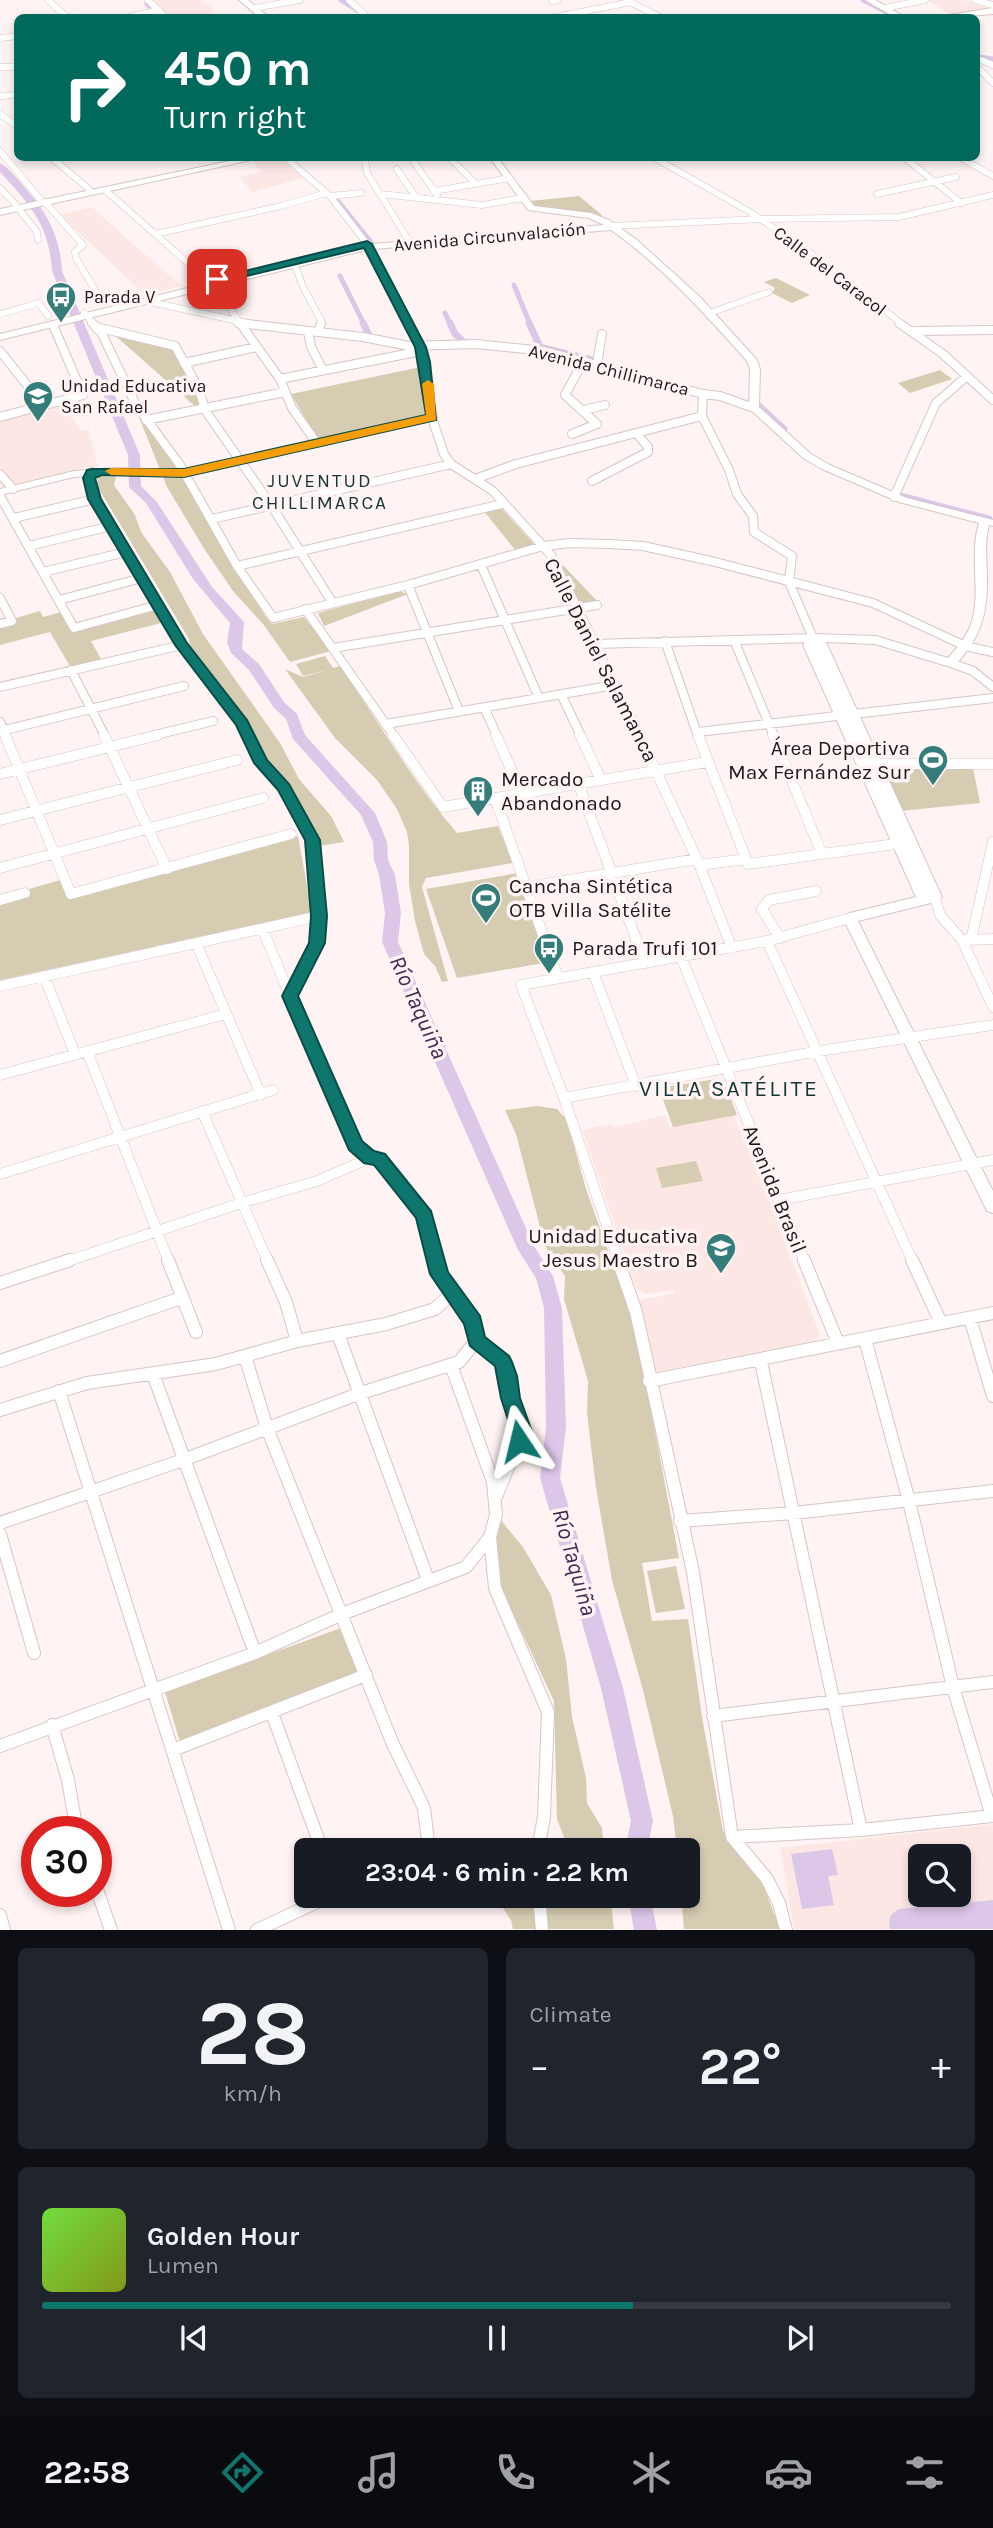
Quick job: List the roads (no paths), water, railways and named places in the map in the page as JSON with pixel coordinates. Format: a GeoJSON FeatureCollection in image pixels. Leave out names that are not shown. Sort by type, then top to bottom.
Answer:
{"type":"FeatureCollection","features":[{"type":"Feature","properties":{"kind":"main road"},"geometry":{"type":"LineString","coordinates":[[966,14],[993,8]]}},
{"type":"Feature","properties":{"kind":"main road"},"geometry":{"type":"LineString","coordinates":[[72,195],[89,189],[234,161]]}},
{"type":"Feature","properties":{"kind":"main road"},"geometry":{"type":"LineString","coordinates":[[0,210],[236,161]]}},
{"type":"Feature","properties":{"kind":"street"},"geometry":{"type":"LineString","coordinates":[[48,0],[64,14]]}},
{"type":"Feature","properties":{"kind":"street"},"geometry":{"type":"LineString","coordinates":[[148,0],[162,14]]}},
{"type":"Feature","properties":{"kind":"street"},"geometry":{"type":"LineString","coordinates":[[243,0],[261,14]]}},
{"type":"Feature","properties":{"kind":"street"},"geometry":{"type":"LineString","coordinates":[[254,8],[300,0]]}},
{"type":"Feature","properties":{"kind":"street"},"geometry":{"type":"LineString","coordinates":[[349,0],[364,14]]}},
{"type":"Feature","properties":{"kind":"street"},"geometry":{"type":"LineString","coordinates":[[869,0],[896,14]]}},
{"type":"Feature","properties":{"kind":"street"},"geometry":{"type":"LineString","coordinates":[[885,8],[925,0]]}},
{"type":"Feature","properties":{"kind":"street"},"geometry":{"type":"LineString","coordinates":[[975,0],[993,8]]}},
{"type":"Feature","properties":{"kind":"street"},"geometry":{"type":"LineString","coordinates":[[568,14],[628,1],[654,14]]}},
{"type":"Feature","properties":{"kind":"street"},"geometry":{"type":"LineString","coordinates":[[142,14],[159,10]]}},
{"type":"Feature","properties":{"kind":"street"},"geometry":{"type":"LineString","coordinates":[[980,70],[993,83]]}},
{"type":"Feature","properties":{"kind":"street"},"geometry":{"type":"LineString","coordinates":[[0,151],[30,203],[38,240]]}},
{"type":"Feature","properties":{"kind":"street"},"geometry":{"type":"LineString","coordinates":[[56,161],[89,189]]}},
{"type":"Feature","properties":{"kind":"street"},"geometry":{"type":"LineString","coordinates":[[212,519],[451,464],[444,454],[432,418],[421,349],[368,245],[328,195],[289,161]]}},
{"type":"Feature","properties":{"kind":"street"},"geometry":{"type":"LineString","coordinates":[[365,161],[367,173],[409,241]]}},
{"type":"Feature","properties":{"kind":"street"},"geometry":{"type":"LineString","coordinates":[[413,161],[439,199]]}},
{"type":"Feature","properties":{"kind":"street"},"geometry":{"type":"LineString","coordinates":[[453,161],[475,183]]}},
{"type":"Feature","properties":{"kind":"street"},"geometry":{"type":"LineString","coordinates":[[496,161],[523,198],[536,210],[591,216],[611,226],[640,247],[710,313],[752,360],[755,369],[754,408]]}},
{"type":"Feature","properties":{"kind":"street","name":"Calle del Caracol"},"geometry":{"type":"LineString","coordinates":[[660,161],[760,219],[812,254],[872,303],[943,354],[993,400]]}},
{"type":"Feature","properties":{"kind":"street"},"geometry":{"type":"LineString","coordinates":[[909,161],[961,203]]}},
{"type":"Feature","properties":{"kind":"street"},"geometry":{"type":"LineString","coordinates":[[966,161],[993,177]]}},
{"type":"Feature","properties":{"kind":"street"},"geometry":{"type":"LineString","coordinates":[[397,169],[415,196]]}},
{"type":"Feature","properties":{"kind":"street"},"geometry":{"type":"LineString","coordinates":[[877,194],[956,177]]}},
{"type":"Feature","properties":{"kind":"street"},"geometry":{"type":"LineString","coordinates":[[434,191],[510,178]]}},
{"type":"Feature","properties":{"kind":"street"},"geometry":{"type":"LineString","coordinates":[[0,188],[30,203],[83,245],[75,252],[75,258],[81,274],[94,290]]}},
{"type":"Feature","properties":{"kind":"street"},"geometry":{"type":"LineString","coordinates":[[105,190],[210,283],[236,315],[280,379],[285,392],[316,442]]}},
{"type":"Feature","properties":{"kind":"street"},"geometry":{"type":"LineString","coordinates":[[155,234],[328,195],[361,193]]}},
{"type":"Feature","properties":{"kind":"street"},"geometry":{"type":"LineString","coordinates":[[381,194],[484,205],[523,198]]}},
{"type":"Feature","properties":{"kind":"street","name":"Avenida Circunvalación"},"geometry":{"type":"LineString","coordinates":[[83,315],[368,245],[611,226],[760,219],[899,217],[993,195]]}},
{"type":"Feature","properties":{"kind":"street","name":"Avenida Circunvalación"},"geometry":{"type":"LineString","coordinates":[[0,335],[146,302],[210,283],[295,265],[368,245],[512,237],[611,226]]}},
{"type":"Feature","properties":{"kind":"street"},"geometry":{"type":"LineString","coordinates":[[295,265],[303,287],[321,320],[318,332]]}},
{"type":"Feature","properties":{"kind":"street"},"geometry":{"type":"LineString","coordinates":[[710,313],[769,292]]}},
{"type":"Feature","properties":{"kind":"street"},"geometry":{"type":"LineString","coordinates":[[146,302],[240,323],[318,332],[421,349]]}},
{"type":"Feature","properties":{"kind":"street"},"geometry":{"type":"LineString","coordinates":[[0,314],[39,303],[60,320],[83,395],[3,416],[0,407]]}},
{"type":"Feature","properties":{"kind":"street"},"geometry":{"type":"LineString","coordinates":[[83,315],[96,327],[146,421],[184,473],[237,566],[273,618],[408,585],[543,546],[570,543],[643,546],[873,603],[965,646],[993,652]]}},
{"type":"Feature","properties":{"kind":"street"},"geometry":{"type":"LineString","coordinates":[[96,327],[175,345],[199,389],[205,410],[271,505],[332,602]]}},
{"type":"Feature","properties":{"kind":"street"},"geometry":{"type":"LineString","coordinates":[[913,331],[993,330]]}},
{"type":"Feature","properties":{"kind":"street"},"geometry":{"type":"LineString","coordinates":[[308,331],[323,370]]}},
{"type":"Feature","properties":{"kind":"street"},"geometry":{"type":"LineString","coordinates":[[597,364],[602,334]]}},
{"type":"Feature","properties":{"kind":"street","name":"Avenida Chillimarca"},"geometry":{"type":"LineString","coordinates":[[421,349],[496,345],[544,351],[703,394],[720,396],[754,408],[807,456],[894,497],[989,522]]}},
{"type":"Feature","properties":{"kind":"street"},"geometry":{"type":"LineString","coordinates":[[184,363],[257,347]]}},
{"type":"Feature","properties":{"kind":"street"},"geometry":{"type":"LineString","coordinates":[[280,379],[421,349]]}},
{"type":"Feature","properties":{"kind":"street"},"geometry":{"type":"LineString","coordinates":[[0,351],[43,405]]}},
{"type":"Feature","properties":{"kind":"street"},"geometry":{"type":"LineString","coordinates":[[572,435],[597,425],[565,395],[584,360]]}},
{"type":"Feature","properties":{"kind":"street"},"geometry":{"type":"LineString","coordinates":[[894,497],[936,403],[965,377]]}},
{"type":"Feature","properties":{"kind":"street"},"geometry":{"type":"LineString","coordinates":[[146,421],[285,392]]}},
{"type":"Feature","properties":{"kind":"street"},"geometry":{"type":"LineString","coordinates":[[703,394],[702,416],[729,470],[737,494],[753,516],[754,532],[792,556],[789,582],[813,638]]}},
{"type":"Feature","properties":{"kind":"street"},"geometry":{"type":"LineString","coordinates":[[584,410],[605,405]]}},
{"type":"Feature","properties":{"kind":"street"},"geometry":{"type":"LineString","coordinates":[[475,480],[516,464],[702,416]]}},
{"type":"Feature","properties":{"kind":"street"},"geometry":{"type":"LineString","coordinates":[[158,605],[74,628],[0,494],[92,472],[184,473],[432,418]]}},
{"type":"Feature","properties":{"kind":"street"},"geometry":{"type":"LineString","coordinates":[[592,481],[648,452],[648,447],[637,434]]}},
{"type":"Feature","properties":{"kind":"street","name":"Calle Daniel Salamanca"},"geometry":{"type":"LineString","coordinates":[[451,464],[493,491],[551,555],[656,769],[698,862],[732,947]]}},
{"type":"Feature","properties":{"kind":"street"},"geometry":{"type":"LineString","coordinates":[[92,472],[89,478],[94,499],[182,645],[242,724],[261,763],[284,787],[313,840],[319,916],[317,943],[290,996]]}},
{"type":"Feature","properties":{"kind":"street"},"geometry":{"type":"LineString","coordinates":[[0,474],[13,489]]}},
{"type":"Feature","properties":{"kind":"street"},"geometry":{"type":"LineString","coordinates":[[14,518],[94,499]]}},
{"type":"Feature","properties":{"kind":"street"},"geometry":{"type":"LineString","coordinates":[[237,566],[502,504]]}},
{"type":"Feature","properties":{"kind":"street"},"geometry":{"type":"LineString","coordinates":[[951,663],[965,646],[978,621],[981,581],[979,541],[989,522]]}},
{"type":"Feature","properties":{"kind":"street"},"geometry":{"type":"LineString","coordinates":[[29,546],[111,526]]}},
{"type":"Feature","properties":{"kind":"street"},"geometry":{"type":"LineString","coordinates":[[43,572],[126,552]]}},
{"type":"Feature","properties":{"kind":"street"},"geometry":{"type":"LineString","coordinates":[[481,565],[539,698]]}},
{"type":"Feature","properties":{"kind":"street"},"geometry":{"type":"LineString","coordinates":[[59,600],[142,578]]}},
{"type":"Feature","properties":{"kind":"street"},"geometry":{"type":"LineString","coordinates":[[408,585],[459,711]]}},
{"type":"Feature","properties":{"kind":"street"},"geometry":{"type":"LineString","coordinates":[[0,598],[12,621],[0,624]]}},
{"type":"Feature","properties":{"kind":"street"},"geometry":{"type":"LineString","coordinates":[[331,645],[574,605],[597,605]]}},
{"type":"Feature","properties":{"kind":"street"},"geometry":{"type":"LineString","coordinates":[[305,609],[443,807],[707,762]]}},
{"type":"Feature","properties":{"kind":"street"},"geometry":{"type":"LineString","coordinates":[[813,638],[809,645],[845,714],[930,898],[954,934],[966,940],[993,939]]}},
{"type":"Feature","properties":{"kind":"street"},"geometry":{"type":"LineString","coordinates":[[594,644],[813,638],[876,640],[974,671],[993,687]]}},
{"type":"Feature","properties":{"kind":"street"},"geometry":{"type":"LineString","coordinates":[[734,640],[822,854]]}},
{"type":"Feature","properties":{"kind":"street"},"geometry":{"type":"LineString","coordinates":[[665,641],[707,762],[748,864],[904,842]]}},
{"type":"Feature","properties":{"kind":"street"},"geometry":{"type":"LineString","coordinates":[[0,687],[182,645]]}},
{"type":"Feature","properties":{"kind":"street"},"geometry":{"type":"LineString","coordinates":[[71,670],[111,747],[167,869]]}},
{"type":"Feature","properties":{"kind":"street"},"geometry":{"type":"LineString","coordinates":[[386,724],[615,685]]}},
{"type":"Feature","properties":{"kind":"street"},"geometry":{"type":"LineString","coordinates":[[184,687],[1,728],[71,894],[291,834]]}},
{"type":"Feature","properties":{"kind":"street"},"geometry":{"type":"LineString","coordinates":[[561,694],[601,780]]}},
{"type":"Feature","properties":{"kind":"street"},"geometry":{"type":"LineString","coordinates":[[698,732],[993,698]]}},
{"type":"Feature","properties":{"kind":"street"},"geometry":{"type":"LineString","coordinates":[[484,707],[522,792]]}},
{"type":"Feature","properties":{"kind":"street"},"geometry":{"type":"LineString","coordinates":[[845,714],[876,764],[904,842]]}},
{"type":"Feature","properties":{"kind":"street"},"geometry":{"type":"LineString","coordinates":[[0,774],[213,721]]}},
{"type":"Feature","properties":{"kind":"street"},"geometry":{"type":"LineString","coordinates":[[0,820],[237,760]]}},
{"type":"Feature","properties":{"kind":"street"},"geometry":{"type":"LineString","coordinates":[[876,764],[993,764]]}},
{"type":"Feature","properties":{"kind":"street"},"geometry":{"type":"LineString","coordinates":[[578,783],[645,963]]}},
{"type":"Feature","properties":{"kind":"street"},"geometry":{"type":"LineString","coordinates":[[0,868],[263,798]]}},
{"type":"Feature","properties":{"kind":"street"},"geometry":{"type":"LineString","coordinates":[[495,798],[558,978]]}},
{"type":"Feature","properties":{"kind":"street"},"geometry":{"type":"LineString","coordinates":[[993,842],[966,940],[993,1007]]}},
{"type":"Feature","properties":{"kind":"street"},"geometry":{"type":"LineString","coordinates":[[527,887],[613,872],[746,859]]}},
{"type":"Feature","properties":{"kind":"street"},"geometry":{"type":"LineString","coordinates":[[780,938],[762,909],[763,905],[769,900],[816,891]]}},
{"type":"Feature","properties":{"kind":"street"},"geometry":{"type":"LineString","coordinates":[[0,900],[25,893]]}},
{"type":"Feature","properties":{"kind":"street"},"geometry":{"type":"LineString","coordinates":[[786,1930],[775,1891],[746,1850],[733,1837],[693,1572],[636,1312],[564,1098],[521,985],[767,941],[930,898]]}},
{"type":"Feature","properties":{"kind":"street"},"geometry":{"type":"LineString","coordinates":[[0,986],[319,916]]}},
{"type":"Feature","properties":{"kind":"street"},"geometry":{"type":"LineString","coordinates":[[850,918],[993,1207]]}},
{"type":"Feature","properties":{"kind":"street"},"geometry":{"type":"LineString","coordinates":[[263,930],[356,1145],[370,1158]]}},
{"type":"Feature","properties":{"kind":"street"},"geometry":{"type":"LineString","coordinates":[[767,941],[941,1323]]}},
{"type":"Feature","properties":{"kind":"street"},"geometry":{"type":"LineString","coordinates":[[196,943],[261,1094]]}},
{"type":"Feature","properties":{"kind":"street","name":"Avenida Brasil"},"geometry":{"type":"LineString","coordinates":[[681,957],[838,1343]]}},
{"type":"Feature","properties":{"kind":"street"},"geometry":{"type":"LineString","coordinates":[[593,972],[636,1086]]}},
{"type":"Feature","properties":{"kind":"street"},"geometry":{"type":"LineString","coordinates":[[44,976],[75,1054]]}},
{"type":"Feature","properties":{"kind":"street"},"geometry":{"type":"LineString","coordinates":[[0,1075],[226,1014]]}},
{"type":"Feature","properties":{"kind":"street"},"geometry":{"type":"LineString","coordinates":[[564,1098],[819,1051],[993,1024]]}},
{"type":"Feature","properties":{"kind":"street"},"geometry":{"type":"LineString","coordinates":[[87,1051],[196,1332]]}},
{"type":"Feature","properties":{"kind":"street"},"geometry":{"type":"LineString","coordinates":[[0,1174],[273,1090]]}},
{"type":"Feature","properties":{"kind":"street"},"geometry":{"type":"LineString","coordinates":[[202,1111],[286,1302],[297,1340]]}},
{"type":"Feature","properties":{"kind":"street"},"geometry":{"type":"LineString","coordinates":[[0,1283],[241,1203],[317,1181],[370,1158],[379,1158],[425,1216],[439,1274],[473,1322],[476,1340],[502,1362],[508,1376],[510,1398],[522,1432],[494,1501]]}},
{"type":"Feature","properties":{"kind":"street"},"geometry":{"type":"LineString","coordinates":[[779,1200],[993,1160]]}},
{"type":"Feature","properties":{"kind":"street"},"geometry":{"type":"LineString","coordinates":[[0,1410],[88,1383],[216,1364],[297,1340],[338,1334],[426,1313],[435,1309],[451,1294]]}},
{"type":"Feature","properties":{"kind":"street"},"geometry":{"type":"LineString","coordinates":[[0,1361],[181,1298]]}},
{"type":"Feature","properties":{"kind":"street"},"geometry":{"type":"LineString","coordinates":[[649,1381],[761,1362],[838,1343],[993,1313]]}},
{"type":"Feature","properties":{"kind":"street"},"geometry":{"type":"LineString","coordinates":[[970,1318],[993,1396]]}},
{"type":"Feature","properties":{"kind":"street"},"geometry":{"type":"LineString","coordinates":[[338,1334],[428,1580]]}},
{"type":"Feature","properties":{"kind":"street"},"geometry":{"type":"LineString","coordinates":[[733,1837],[860,1830],[993,1816],[953,1687],[909,1501],[865,1339]]}},
{"type":"Feature","properties":{"kind":"street"},"geometry":{"type":"LineString","coordinates":[[0,1523],[183,1460],[358,1394],[459,1362],[476,1340]]}},
{"type":"Feature","properties":{"kind":"street"},"geometry":{"type":"LineString","coordinates":[[245,1356],[267,1428],[392,1742],[424,1808],[428,1838]]}},
{"type":"Feature","properties":{"kind":"street"},"geometry":{"type":"LineString","coordinates":[[761,1362],[860,1830]]}},
{"type":"Feature","properties":{"kind":"street"},"geometry":{"type":"LineString","coordinates":[[451,1364],[493,1482],[496,1516],[490,1537],[495,1588],[548,1712],[544,1816],[540,1838]]}},
{"type":"Feature","properties":{"kind":"street"},"geometry":{"type":"LineString","coordinates":[[153,1374],[255,1653]]}},
{"type":"Feature","properties":{"kind":"street"},"geometry":{"type":"LineString","coordinates":[[59,1391],[89,1493],[155,1687],[229,1930]]}},
{"type":"Feature","properties":{"kind":"street"},"geometry":{"type":"LineString","coordinates":[[680,1521],[794,1513],[993,1491]]}},
{"type":"Feature","properties":{"kind":"street"},"geometry":{"type":"LineString","coordinates":[[0,1534],[34,1653]]}},
{"type":"Feature","properties":{"kind":"street"},"geometry":{"type":"LineString","coordinates":[[0,1746],[155,1687],[255,1653],[342,1614],[466,1567],[490,1537]]}},
{"type":"Feature","properties":{"kind":"street"},"geometry":{"type":"LineString","coordinates":[[173,1750],[366,1675]]}},
{"type":"Feature","properties":{"kind":"street"},"geometry":{"type":"LineString","coordinates":[[713,1716],[993,1682]]}},
{"type":"Feature","properties":{"kind":"street"},"geometry":{"type":"LineString","coordinates":[[272,1713],[318,1838]]}},
{"type":"Feature","properties":{"kind":"street"},"geometry":{"type":"LineString","coordinates":[[52,1725],[68,1780],[74,1816]]}},
{"type":"Feature","properties":{"kind":"street"},"geometry":{"type":"LineString","coordinates":[[103,1907],[111,1930]]}},
{"type":"Feature","properties":{"kind":"street"},"geometry":{"type":"LineString","coordinates":[[257,1930],[286,1924],[311,1908]]}},
{"type":"Feature","properties":{"kind":"street"},"geometry":{"type":"LineString","coordinates":[[540,1908],[542,1930]]}},
{"type":"Feature","properties":{"kind":"street"},"geometry":{"type":"LineString","coordinates":[[0,1915],[4,1930]]}},
{"type":"Feature","properties":{"kind":"waterway"},"geometry":{"type":"LineString","coordinates":[[341,0],[359,11]]}},
{"type":"Feature","properties":{"kind":"waterway"},"geometry":{"type":"LineString","coordinates":[[863,0],[887,12]]}},
{"type":"Feature","properties":{"kind":"waterway"},"geometry":{"type":"LineString","coordinates":[[147,4],[153,10]]}},
{"type":"Feature","properties":{"kind":"waterway"},"geometry":{"type":"LineString","coordinates":[[980,57],[993,59]]}},
{"type":"Feature","properties":{"kind":"waterway","name":"Río Taquiña"},"geometry":{"type":"LineString","coordinates":[[0,166],[32,202],[53,238],[57,271],[134,455],[135,487],[153,504],[179,549],[208,590],[237,622],[234,643],[236,650],[254,667],[279,705],[292,717],[298,736],[368,813],[380,842],[381,860],[387,875],[393,913],[390,942],[527,1250],[544,1276],[553,1308],[556,1427],[550,1478],[612,1688],[642,1821],[638,1838]]}},
{"type":"Feature","properties":{"kind":"waterway"},"geometry":{"type":"LineString","coordinates":[[337,200],[371,242]]}},
{"type":"Feature","properties":{"kind":"waterway"},"geometry":{"type":"LineString","coordinates":[[340,276],[364,324]]}},
{"type":"Feature","properties":{"kind":"waterway"},"geometry":{"type":"LineString","coordinates":[[514,285],[530,324]]}},
{"type":"Feature","properties":{"kind":"waterway"},"geometry":{"type":"LineString","coordinates":[[445,313],[450,324]]}},
{"type":"Feature","properties":{"kind":"waterway"},"geometry":{"type":"LineString","coordinates":[[363,323],[369,335]]}},
{"type":"Feature","properties":{"kind":"waterway"},"geometry":{"type":"LineString","coordinates":[[450,323],[455,334],[465,343]]}},
{"type":"Feature","properties":{"kind":"waterway"},"geometry":{"type":"LineString","coordinates":[[529,323],[540,347]]}},
{"type":"Feature","properties":{"kind":"waterway"},"geometry":{"type":"LineString","coordinates":[[543,348],[596,361]]}},
{"type":"Feature","properties":{"kind":"waterway"},"geometry":{"type":"LineString","coordinates":[[759,406],[784,429]]}},
{"type":"Feature","properties":{"kind":"waterway"},"geometry":{"type":"LineString","coordinates":[[900,496],[989,519]]}},
{"type":"Feature","properties":{"kind":"waterway","name":"Río Taquiña"},"geometry":{"type":"LineString","coordinates":[[642,1908],[646,1930]]}},
{"type":"Feature","properties":{"kind":"place","name":"Parada V"},"geometry":{"type":"Point","coordinates":[61,324]}},
{"type":"Feature","properties":{"kind":"place","name":"Unidad Educativa San Rafael"},"geometry":{"type":"Point","coordinates":[38,423]}},
{"type":"Feature","properties":{"kind":"place","name":"Área Deportiva Max Fernández Sur"},"geometry":{"type":"Point","coordinates":[933,787]}},
{"type":"Feature","properties":{"kind":"place","name":"Mercado Abandonado"},"geometry":{"type":"Point","coordinates":[478,818]}},
{"type":"Feature","properties":{"kind":"place","name":"Cancha Sintética OTB Villa Satélite"},"geometry":{"type":"Point","coordinates":[486,925]}},
{"type":"Feature","properties":{"kind":"place","name":"Parada Trufi 101"},"geometry":{"type":"Point","coordinates":[549,975]}},
{"type":"Feature","properties":{"kind":"place","name":"Unidad Educativa Jesus Maestro B"},"geometry":{"type":"Point","coordinates":[721,1275]}},
{"type":"Feature","properties":{"kind":"district","name":"JUVENTUD CHILLIMARCA"},"geometry":{"type":"Point","coordinates":[320,491]}},
{"type":"Feature","properties":{"kind":"district","name":"VILLA SATÉLITE"},"geometry":{"type":"Point","coordinates":[729,1088]}}]}
